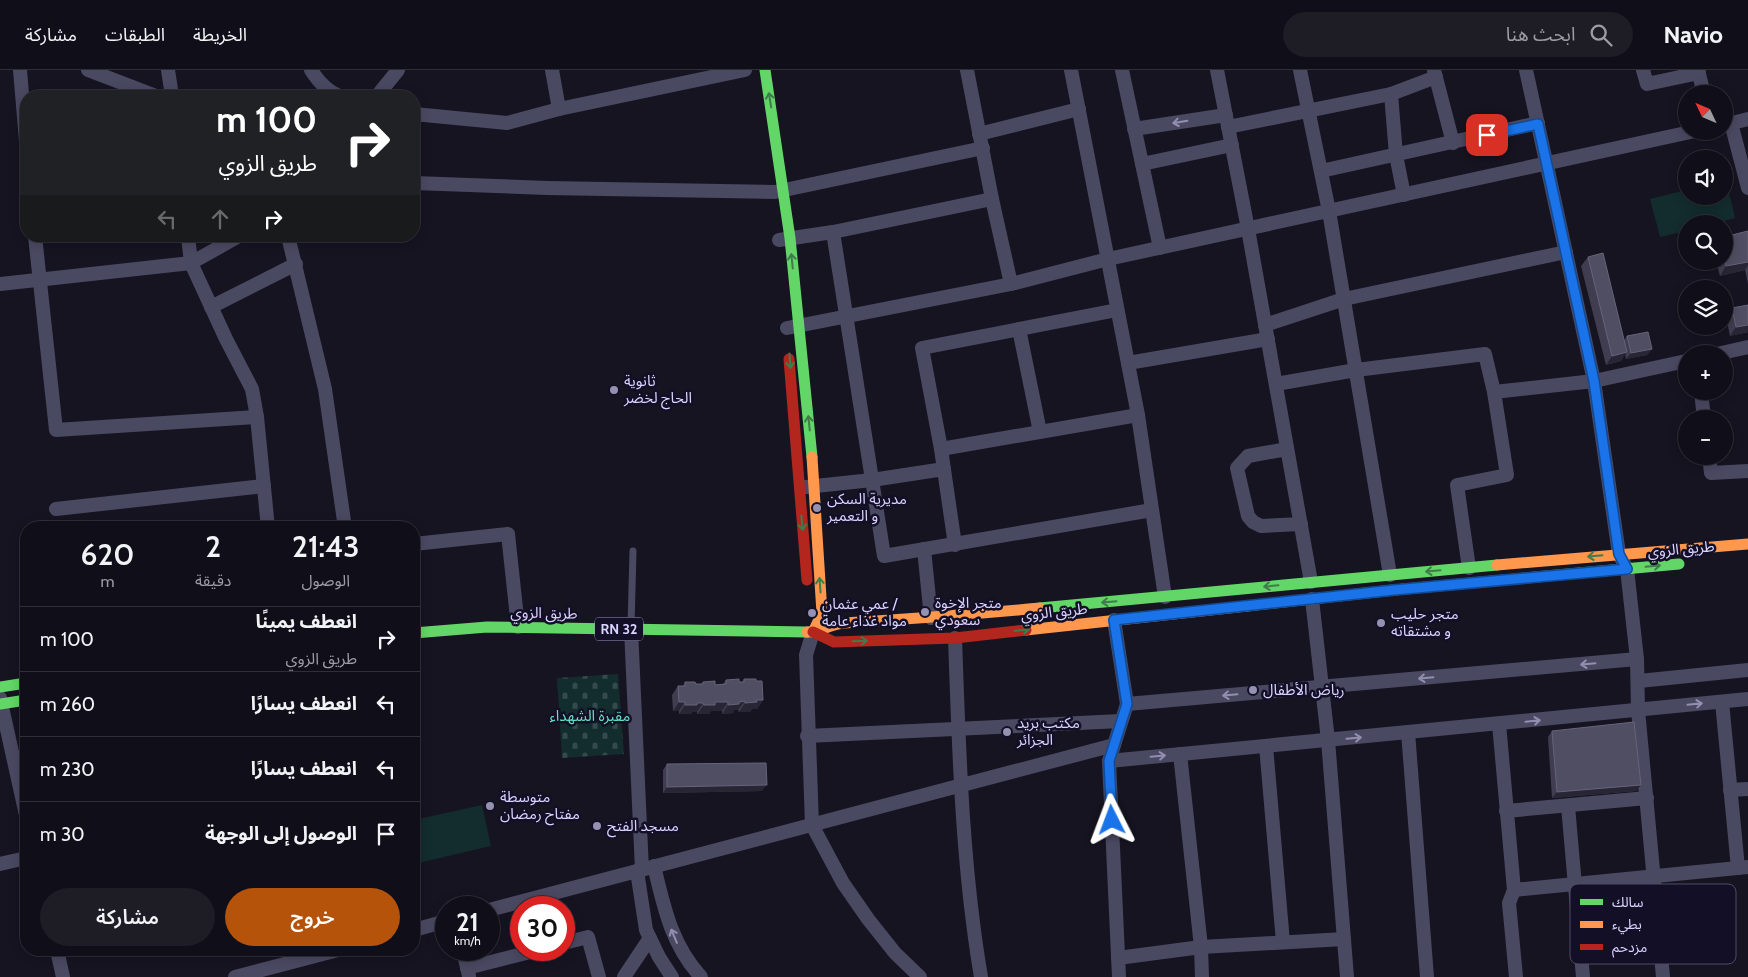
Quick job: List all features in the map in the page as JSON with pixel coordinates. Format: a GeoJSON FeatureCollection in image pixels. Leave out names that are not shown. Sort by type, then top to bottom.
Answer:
{"type":"FeatureCollection","features":[{"type":"Feature","properties":{"kind":"main road"},"geometry":{"type":"LineString","coordinates":[[765,70],[784,239],[799,487],[808,596]]}},
{"type":"Feature","properties":{"kind":"main road"},"geometry":{"type":"LineString","coordinates":[[758,98],[779,191]]}},
{"type":"Feature","properties":{"kind":"main road"},"geometry":{"type":"LineString","coordinates":[[782,269],[784,239]]}},
{"type":"Feature","properties":{"kind":"main road"},"geometry":{"type":"LineString","coordinates":[[790,331],[814,487],[822,613],[813,632]]}},
{"type":"Feature","properties":{"kind":"main road","name":"طريق الزوي"},"geometry":{"type":"LineString","coordinates":[[420,634],[487,627],[813,632],[836,624],[930,618],[1619,554],[1748,544]]}},
{"type":"Feature","properties":{"kind":"main road","name":"طريق الزوي"},"geometry":{"type":"LineString","coordinates":[[813,632],[834,642],[955,638],[1312,599],[1691,563]]}},
{"type":"Feature","properties":{"kind":"main road"},"geometry":{"type":"LineString","coordinates":[[810,616],[813,632]]}},
{"type":"Feature","properties":{"kind":"main road"},"geometry":{"type":"LineString","coordinates":[[0,687],[20,684]]}},
{"type":"Feature","properties":{"kind":"main road"},"geometry":{"type":"LineString","coordinates":[[0,702],[20,700]]}},
{"type":"Feature","properties":{"kind":"street"},"geometry":{"type":"LineString","coordinates":[[20,70],[22,90]]}},
{"type":"Feature","properties":{"kind":"street"},"geometry":{"type":"LineString","coordinates":[[88,70],[140,90]]}},
{"type":"Feature","properties":{"kind":"street"},"geometry":{"type":"LineString","coordinates":[[168,70],[171,90]]}},
{"type":"Feature","properties":{"kind":"street"},"geometry":{"type":"LineString","coordinates":[[311,70],[329,90]]}},
{"type":"Feature","properties":{"kind":"street"},"geometry":{"type":"LineString","coordinates":[[382,90],[398,70]]}},
{"type":"Feature","properties":{"kind":"street"},"geometry":{"type":"LineString","coordinates":[[552,70],[559,109]]}},
{"type":"Feature","properties":{"kind":"street"},"geometry":{"type":"LineString","coordinates":[[967,70],[1011,284]]}},
{"type":"Feature","properties":{"kind":"street"},"geometry":{"type":"LineString","coordinates":[[1071,70],[1138,415],[1165,597]]}},
{"type":"Feature","properties":{"kind":"street"},"geometry":{"type":"LineString","coordinates":[[1122,70],[1160,248]]}},
{"type":"Feature","properties":{"kind":"street"},"geometry":{"type":"LineString","coordinates":[[1217,70],[1248,229],[1311,582]]}},
{"type":"Feature","properties":{"kind":"street"},"geometry":{"type":"LineString","coordinates":[[1300,70],[1329,211],[1390,575]]}},
{"type":"Feature","properties":{"kind":"street"},"geometry":{"type":"LineString","coordinates":[[1526,70],[1594,381],[1619,554],[1627,569],[1637,659],[1638,710],[1655,884]]}},
{"type":"Feature","properties":{"kind":"street"},"geometry":{"type":"LineString","coordinates":[[1643,70],[1647,84],[1699,72],[1702,85]]}},
{"type":"Feature","properties":{"kind":"street"},"geometry":{"type":"LineString","coordinates":[[420,115],[506,123],[559,109],[751,73]]}},
{"type":"Feature","properties":{"kind":"street"},"geometry":{"type":"LineString","coordinates":[[1134,129],[1227,121],[1309,111],[1391,94],[1435,73],[1453,143]]}},
{"type":"Feature","properties":{"kind":"street"},"geometry":{"type":"LineString","coordinates":[[1391,94],[1396,155],[1404,195]]}},
{"type":"Feature","properties":{"kind":"street"},"geometry":{"type":"LineString","coordinates":[[979,134],[1079,109]]}},
{"type":"Feature","properties":{"kind":"street"},"geometry":{"type":"LineString","coordinates":[[1733,123],[1748,119]]}},
{"type":"Feature","properties":{"kind":"street"},"geometry":{"type":"LineString","coordinates":[[1321,171],[1538,124]]}},
{"type":"Feature","properties":{"kind":"street"},"geometry":{"type":"LineString","coordinates":[[790,331],[846,316],[1011,284],[1108,259],[1678,135]]}},
{"type":"Feature","properties":{"kind":"street"},"geometry":{"type":"LineString","coordinates":[[1732,140],[1748,188]]}},
{"type":"Feature","properties":{"kind":"street"},"geometry":{"type":"LineString","coordinates":[[1142,164],[1232,145]]}},
{"type":"Feature","properties":{"kind":"street"},"geometry":{"type":"LineString","coordinates":[[420,183],[547,188],[779,191],[983,148]]}},
{"type":"Feature","properties":{"kind":"street"},"geometry":{"type":"LineString","coordinates":[[784,239],[833,232],[992,199]]}},
{"type":"Feature","properties":{"kind":"street"},"geometry":{"type":"LineString","coordinates":[[833,232],[884,556],[1152,510]]}},
{"type":"Feature","properties":{"kind":"street"},"geometry":{"type":"LineString","coordinates":[[36,242],[56,430],[257,417]]}},
{"type":"Feature","properties":{"kind":"street"},"geometry":{"type":"LineString","coordinates":[[189,242],[191,263],[252,389],[257,417],[267,521]]}},
{"type":"Feature","properties":{"kind":"street"},"geometry":{"type":"LineString","coordinates":[[0,284],[191,263],[228,242]]}},
{"type":"Feature","properties":{"kind":"street"},"geometry":{"type":"LineString","coordinates":[[290,242],[325,389],[344,521]]}},
{"type":"Feature","properties":{"kind":"street"},"geometry":{"type":"LineString","coordinates":[[1128,363],[1266,332],[1344,299],[1566,252]]}},
{"type":"Feature","properties":{"kind":"street"},"geometry":{"type":"LineString","coordinates":[[211,307],[296,264]]}},
{"type":"Feature","properties":{"kind":"street"},"geometry":{"type":"LineString","coordinates":[[955,545],[941,448],[922,348],[1118,310]]}},
{"type":"Feature","properties":{"kind":"street"},"geometry":{"type":"LineString","coordinates":[[1019,329],[1040,432]]}},
{"type":"Feature","properties":{"kind":"street"},"geometry":{"type":"LineString","coordinates":[[1733,350],[1748,347]]}},
{"type":"Feature","properties":{"kind":"street"},"geometry":{"type":"LineString","coordinates":[[1276,384],[1356,370],[1485,354],[1494,392],[1507,475],[1457,485],[1469,568]]}},
{"type":"Feature","properties":{"kind":"street"},"geometry":{"type":"LineString","coordinates":[[1494,392],[1594,381],[1678,363]]}},
{"type":"Feature","properties":{"kind":"street"},"geometry":{"type":"LineString","coordinates":[[941,448],[1138,415]]}},
{"type":"Feature","properties":{"kind":"street"},"geometry":{"type":"LineString","coordinates":[[1287,449],[1248,456],[1237,468],[1248,516],[1253,522],[1261,526],[1301,524]]}},
{"type":"Feature","properties":{"kind":"street"},"geometry":{"type":"LineString","coordinates":[[1710,465],[1711,473],[1748,471]]}},
{"type":"Feature","properties":{"kind":"street"},"geometry":{"type":"LineString","coordinates":[[799,487],[872,480],[944,469]]}},
{"type":"Feature","properties":{"kind":"street"},"geometry":{"type":"LineString","coordinates":[[56,509],[264,486]]}},
{"type":"Feature","properties":{"kind":"street"},"geometry":{"type":"LineString","coordinates":[[420,543],[508,534],[518,627]]}},
{"type":"Feature","properties":{"kind":"street"},"geometry":{"type":"LineString","coordinates":[[924,549],[930,618]]}},
{"type":"Feature","properties":{"kind":"street"},"geometry":{"type":"LineString","coordinates":[[1312,599],[1328,740],[1347,977]]}},
{"type":"Feature","properties":{"kind":"street"},"geometry":{"type":"LineString","coordinates":[[1114,620],[1127,704],[1109,761],[1118,977]]}},
{"type":"Feature","properties":{"kind":"street"},"geometry":{"type":"LineString","coordinates":[[631,629],[645,869],[646,930],[659,957],[672,977]]}},
{"type":"Feature","properties":{"kind":"street"},"geometry":{"type":"LineString","coordinates":[[813,632],[806,656],[807,736],[812,826],[843,884],[868,919],[895,953],[920,977]]}},
{"type":"Feature","properties":{"kind":"street"},"geometry":{"type":"LineString","coordinates":[[955,638],[960,786],[972,922],[981,977]]}},
{"type":"Feature","properties":{"kind":"street"},"geometry":{"type":"LineString","coordinates":[[1127,704],[1637,659]]}},
{"type":"Feature","properties":{"kind":"street"},"geometry":{"type":"LineString","coordinates":[[1638,681],[1748,670]]}},
{"type":"Feature","properties":{"kind":"street"},"geometry":{"type":"LineString","coordinates":[[1109,761],[1748,699]]}},
{"type":"Feature","properties":{"kind":"street"},"geometry":{"type":"LineString","coordinates":[[0,702],[20,770]]}},
{"type":"Feature","properties":{"kind":"street"},"geometry":{"type":"LineString","coordinates":[[1568,806],[1574,884],[1743,868],[1730,790],[1722,702]]}},
{"type":"Feature","properties":{"kind":"street"},"geometry":{"type":"LineString","coordinates":[[807,736],[1122,721]]}},
{"type":"Feature","properties":{"kind":"street"},"geometry":{"type":"LineString","coordinates":[[1499,724],[1514,890],[1509,903],[1516,977]]}},
{"type":"Feature","properties":{"kind":"street"},"geometry":{"type":"LineString","coordinates":[[1408,732],[1427,977]]}},
{"type":"Feature","properties":{"kind":"street"},"geometry":{"type":"LineString","coordinates":[[500,907],[1114,745]]}},
{"type":"Feature","properties":{"kind":"street"},"geometry":{"type":"LineString","coordinates":[[1266,746],[1283,942]]}},
{"type":"Feature","properties":{"kind":"street"},"geometry":{"type":"LineString","coordinates":[[1180,754],[1201,947],[1202,977]]}},
{"type":"Feature","properties":{"kind":"street"},"geometry":{"type":"LineString","coordinates":[[1730,790],[1748,789]]}},
{"type":"Feature","properties":{"kind":"street"},"geometry":{"type":"LineString","coordinates":[[1506,811],[1647,798]]}},
{"type":"Feature","properties":{"kind":"street"},"geometry":{"type":"LineString","coordinates":[[0,864],[20,859]]}},
{"type":"Feature","properties":{"kind":"street"},"geometry":{"type":"LineString","coordinates":[[645,869],[681,952],[701,977]]}},
{"type":"Feature","properties":{"kind":"street"},"geometry":{"type":"LineString","coordinates":[[1514,890],[1570,884]]}},
{"type":"Feature","properties":{"kind":"street"},"geometry":{"type":"LineString","coordinates":[[420,928],[435,924]]}},
{"type":"Feature","properties":{"kind":"street"},"geometry":{"type":"LineString","coordinates":[[575,940],[588,937],[599,977]]}},
{"type":"Feature","properties":{"kind":"street"},"geometry":{"type":"LineString","coordinates":[[624,977],[650,938]]}},
{"type":"Feature","properties":{"kind":"street"},"geometry":{"type":"LineString","coordinates":[[1118,958],[1201,947],[1344,939]]}},
{"type":"Feature","properties":{"kind":"street"},"geometry":{"type":"LineString","coordinates":[[58,956],[63,977]]}},
{"type":"Feature","properties":{"kind":"street"},"geometry":{"type":"LineString","coordinates":[[239,976],[315,956]]}},
{"type":"Feature","properties":{"kind":"street"},"geometry":{"type":"LineString","coordinates":[[468,973],[510,959]]}},
{"type":"Feature","properties":{"kind":"street"},"geometry":{"type":"LineString","coordinates":[[1583,964],[1584,977]]}},
{"type":"Feature","properties":{"kind":"street"},"geometry":{"type":"LineString","coordinates":[[1663,964],[1664,977]]}},
{"type":"Feature","properties":{"kind":"lane"},"geometry":{"type":"LineString","coordinates":[[631,629],[633,551]]}},
{"type":"Feature","properties":{"kind":"green space"},"geometry":{"type":"Polygon","coordinates":[[[1678,192],[1678,205],[1732,205],[1735,218],[1733,219],[1733,215],[1678,215],[1678,233],[1660,237],[1650,199],[1678,192]]]}},
{"type":"Feature","properties":{"kind":"green space","name":"مقبرة الشهداء"},"geometry":{"type":"Polygon","coordinates":[[[618,674],[624,754],[562,758],[557,678],[618,674]]]}},
{"type":"Feature","properties":{"kind":"green space"},"geometry":{"type":"Polygon","coordinates":[[[482,805],[491,846],[420,863],[420,819],[482,805]]]}},
{"type":"Feature","properties":{"kind":"building"},"geometry":{"type":"Polygon","coordinates":[[[1748,231],[1748,262],[1733,265],[1733,235],[1748,231]]]}},
{"type":"Feature","properties":{"kind":"building"},"geometry":{"type":"Polygon","coordinates":[[[1603,253],[1627,352],[1612,356],[1588,257],[1603,253]]]}},
{"type":"Feature","properties":{"kind":"building"},"geometry":{"type":"Polygon","coordinates":[[[1748,305],[1748,325],[1736,327],[1733,308],[1748,305]]]}},
{"type":"Feature","properties":{"kind":"building"},"geometry":{"type":"Polygon","coordinates":[[[1648,332],[1652,349],[1631,353],[1627,336],[1648,332]]]}},
{"type":"Feature","properties":{"kind":"building"},"geometry":{"type":"Polygon","coordinates":[[[739,679],[739,682],[744,682],[744,679],[762,681],[763,700],[745,703],[745,701],[739,702],[739,704],[728,705],[728,702],[715,702],[715,705],[697,703],[697,705],[685,705],[685,702],[679,702],[678,686],[685,686],[685,682],[703,684],[703,682],[715,681],[715,685],[726,684],[726,680],[739,679]]]}},
{"type":"Feature","properties":{"kind":"building"},"geometry":{"type":"Polygon","coordinates":[[[1634,722],[1641,785],[1557,792],[1552,731],[1634,722]]]}},
{"type":"Feature","properties":{"kind":"building"},"geometry":{"type":"Polygon","coordinates":[[[766,763],[767,785],[667,787],[667,764],[766,763]]]}},
{"type":"Feature","properties":{"kind":"traffic: fast"},"geometry":{"type":"LineString","coordinates":[[765,70],[790,238],[812,457]]}},
{"type":"Feature","properties":{"kind":"traffic: fast"},"geometry":{"type":"LineString","coordinates":[[1247,606],[1394,590],[1679,564]]}},
{"type":"Feature","properties":{"kind":"traffic: fast"},"geometry":{"type":"LineString","coordinates":[[1040,608],[1497,565]]}},
{"type":"Feature","properties":{"kind":"traffic: fast"},"geometry":{"type":"LineString","coordinates":[[420,633],[487,627],[807,632]]}},
{"type":"Feature","properties":{"kind":"traffic: fast"},"geometry":{"type":"LineString","coordinates":[[0,687],[20,684]]}},
{"type":"Feature","properties":{"kind":"traffic: fast"},"geometry":{"type":"LineString","coordinates":[[0,704],[20,701]]}},
{"type":"Feature","properties":{"kind":"traffic: slow"},"geometry":{"type":"LineString","coordinates":[[812,457],[822,613],[813,632]]}},
{"type":"Feature","properties":{"kind":"traffic: slow"},"geometry":{"type":"LineString","coordinates":[[1497,565],[1748,544]]}},
{"type":"Feature","properties":{"kind":"traffic: slow"},"geometry":{"type":"LineString","coordinates":[[1026,630],[1247,606]]}},
{"type":"Feature","properties":{"kind":"traffic: slow"},"geometry":{"type":"LineString","coordinates":[[807,632],[844,623],[1040,608]]}},
{"type":"Feature","properties":{"kind":"traffic: jam"},"geometry":{"type":"LineString","coordinates":[[789,359],[807,580]]}},
{"type":"Feature","properties":{"kind":"traffic: jam"},"geometry":{"type":"LineString","coordinates":[[813,632],[834,642],[955,638],[1026,630]]}},
{"type":"Feature","properties":{"kind":"place","name":"ثانوية الحاج لخضر"},"geometry":{"type":"Point","coordinates":[614,390]}},
{"type":"Feature","properties":{"kind":"place","name":"مديرية السكن و التعمير"},"geometry":{"type":"Point","coordinates":[817,508]}},
{"type":"Feature","properties":{"kind":"place","name":"متجر الإخوة سعودي"},"geometry":{"type":"Point","coordinates":[925,612]}},
{"type":"Feature","properties":{"kind":"place","name":"عمي عثمان / مواد غذاء عامة"},"geometry":{"type":"Point","coordinates":[812,613]}},
{"type":"Feature","properties":{"kind":"place","name":"متجر حليب و مشتقاته"},"geometry":{"type":"Point","coordinates":[1381,623]}},
{"type":"Feature","properties":{"kind":"place","name":"رياض الأطفال"},"geometry":{"type":"Point","coordinates":[1253,690]}},
{"type":"Feature","properties":{"kind":"place","name":"مكتب بريد الجزائر"},"geometry":{"type":"Point","coordinates":[1007,732]}},
{"type":"Feature","properties":{"kind":"place","name":"متوسطة مفتاح رمضان"},"geometry":{"type":"Point","coordinates":[490,806]}},
{"type":"Feature","properties":{"kind":"place","name":"مسجد الفتح"},"geometry":{"type":"Point","coordinates":[597,826]}},
{"type":"Feature","properties":{"kind":"route"},"geometry":{"type":"LineString","coordinates":[[1112,820],[1109,761],[1127,704],[1114,620],[1394,590],[1627,569],[1619,554],[1594,381],[1538,124],[1487,135]]}}]}
